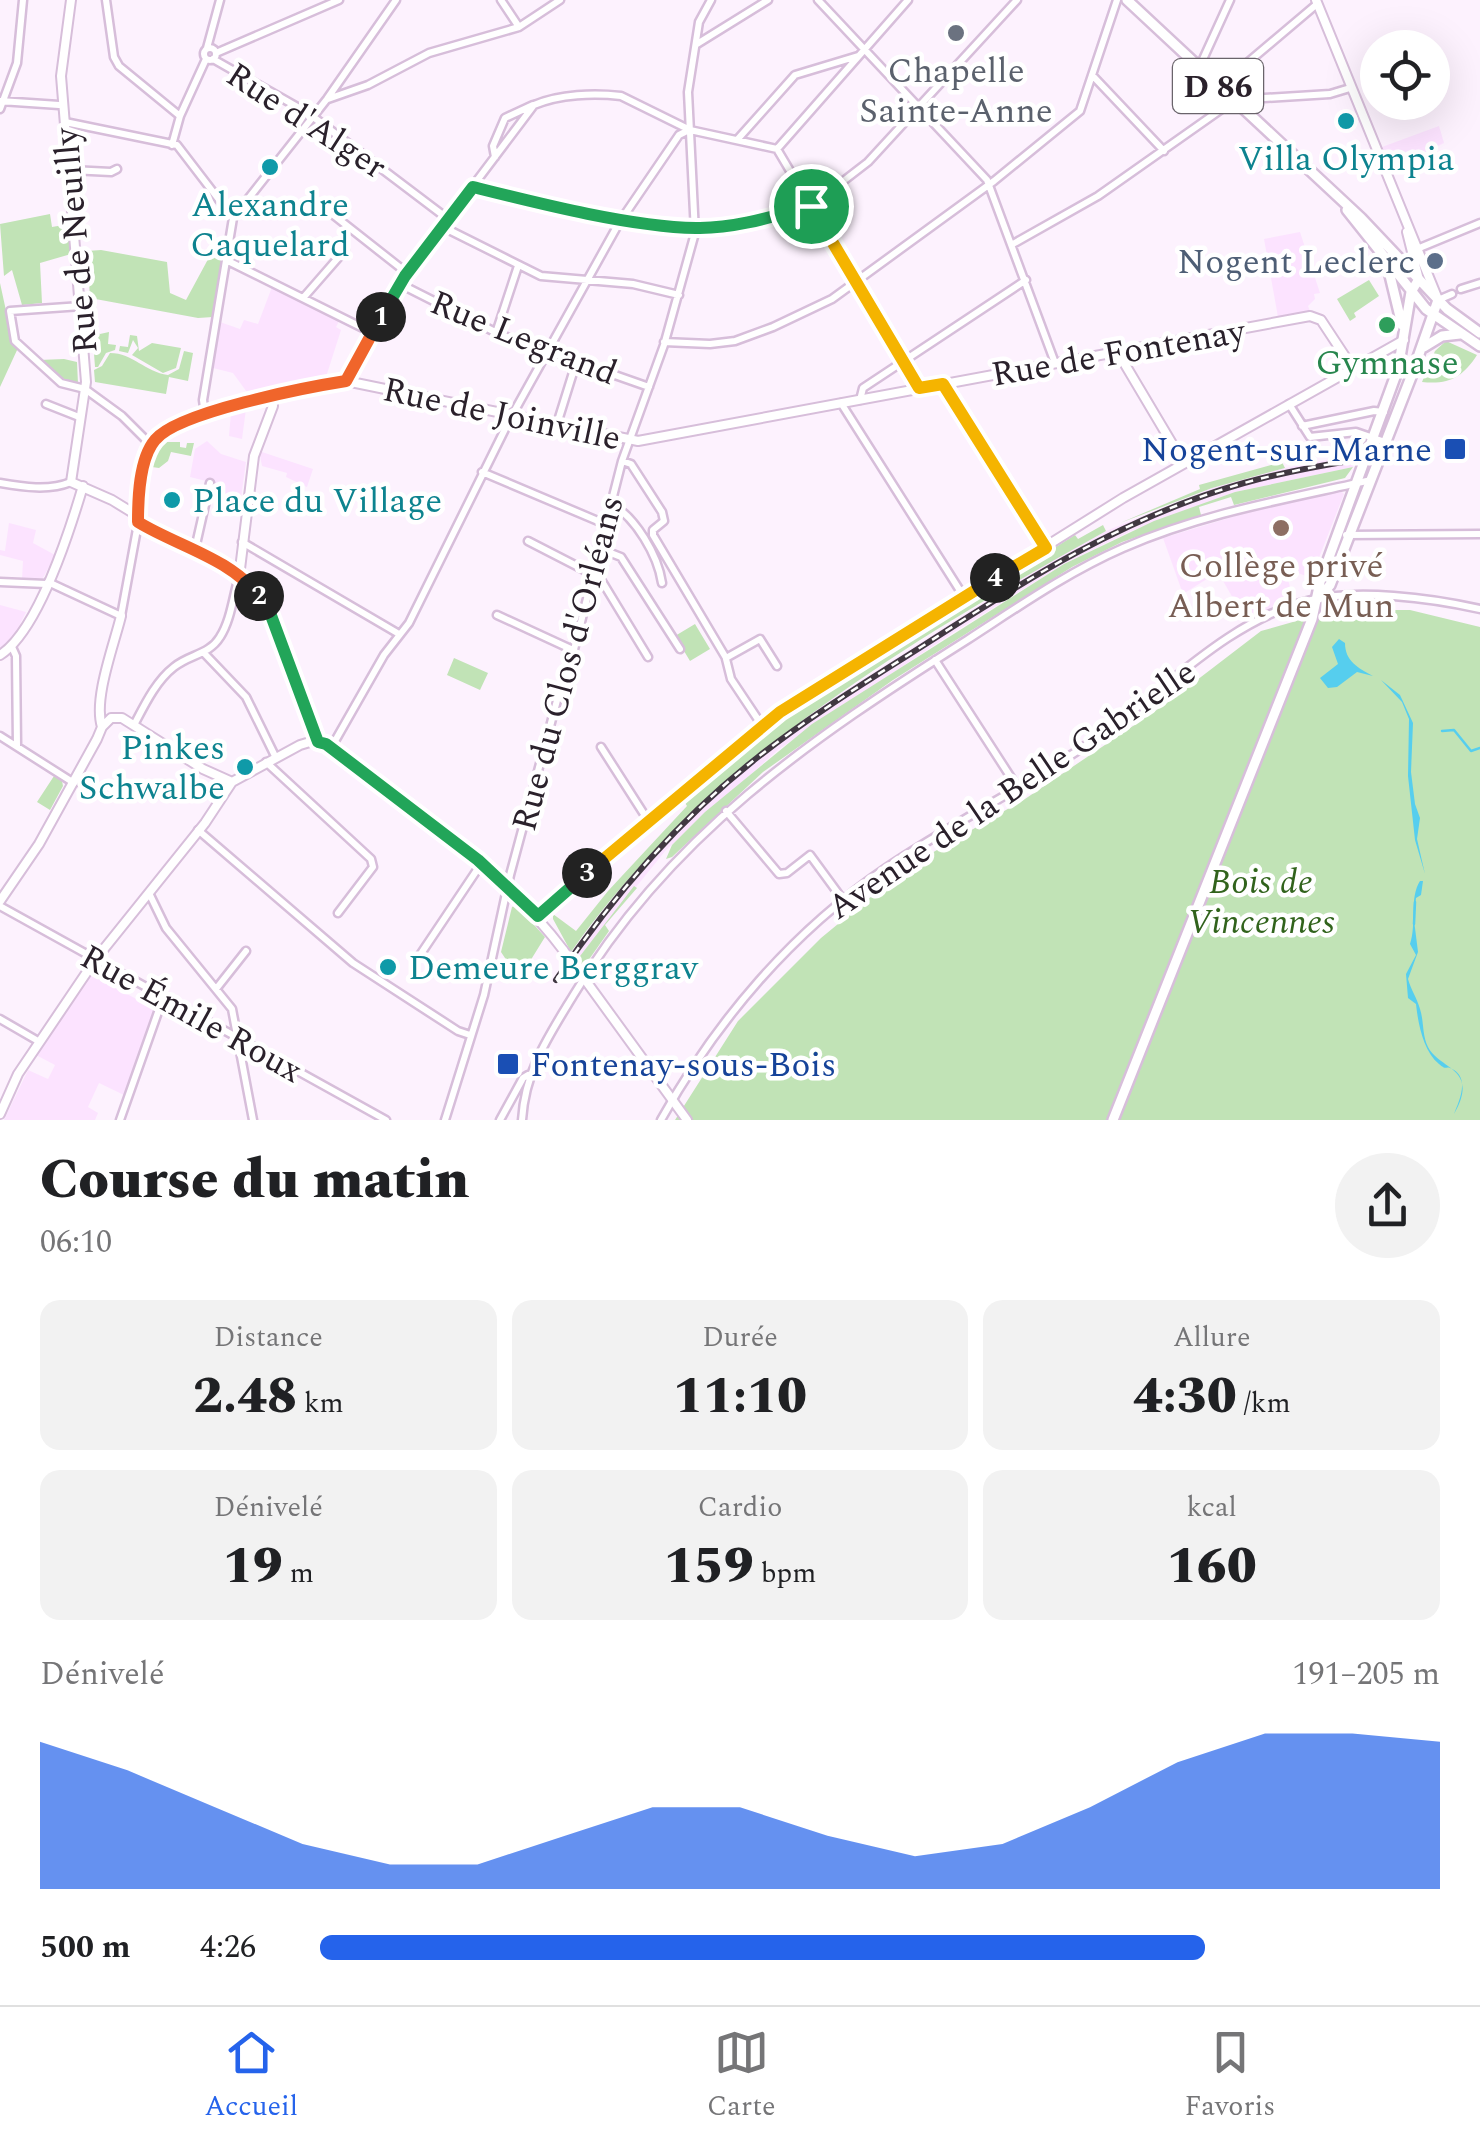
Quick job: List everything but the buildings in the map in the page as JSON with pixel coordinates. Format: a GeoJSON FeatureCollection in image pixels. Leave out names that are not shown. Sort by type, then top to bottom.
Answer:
{"type":"FeatureCollection","features":[{"type":"Feature","properties":{"kind":"main road","name":"D 86"},"geometry":{"type":"LineString","coordinates":[[1126,0],[1342,204],[1412,254],[1419,279],[1438,300],[1480,332]]}},
{"type":"Feature","properties":{"kind":"main road","name":"D 86"},"geometry":{"type":"LineString","coordinates":[[1342,204],[1411,292],[1434,315],[1480,346]]}},
{"type":"Feature","properties":{"kind":"main road"},"geometry":{"type":"LineString","coordinates":[[1386,260],[1404,338]]}},
{"type":"Feature","properties":{"kind":"main road"},"geometry":{"type":"LineString","coordinates":[[1113,1120],[1318,599],[1320,582],[1384,412],[1404,338],[1411,292],[1419,279]]}},
{"type":"Feature","properties":{"kind":"main road"},"geometry":{"type":"LineString","coordinates":[[1318,599],[1330,585],[1438,300]]}},
{"type":"Feature","properties":{"kind":"main road"},"geometry":{"type":"LineString","coordinates":[[1421,349],[1442,336],[1461,334]]}},
{"type":"Feature","properties":{"kind":"street"},"geometry":{"type":"LineString","coordinates":[[23,0],[16,64],[1,104],[59,105]]}},
{"type":"Feature","properties":{"kind":"street","name":"Rue de Neuilly"},"geometry":{"type":"LineString","coordinates":[[71,0],[61,68],[86,389],[71,482]]}},
{"type":"Feature","properties":{"kind":"street"},"geometry":{"type":"LineString","coordinates":[[106,0],[114,57],[119,66],[180,116]]}},
{"type":"Feature","properties":{"kind":"street"},"geometry":{"type":"LineString","coordinates":[[172,144],[180,116],[210,55],[220,0]]}},
{"type":"Feature","properties":{"kind":"street"},"geometry":{"type":"LineString","coordinates":[[210,55],[339,0]]}},
{"type":"Feature","properties":{"kind":"street"},"geometry":{"type":"LineString","coordinates":[[0,903],[74,784],[102,727],[102,692],[121,616],[151,445],[164,431],[205,415],[202,400],[233,218],[327,100],[396,0]]}},
{"type":"Feature","properties":{"kind":"street"},"geometry":{"type":"LineString","coordinates":[[501,0],[519,27]]}},
{"type":"Feature","properties":{"kind":"street"},"geometry":{"type":"LineString","coordinates":[[327,100],[368,85],[429,53],[519,27],[560,0]]}},
{"type":"Feature","properties":{"kind":"street","name":"Rue du Clos d'Orléans"},"geometry":{"type":"LineString","coordinates":[[445,1120],[479,1005],[610,502],[680,295],[696,228],[688,92],[699,22],[711,0]]}},
{"type":"Feature","properties":{"kind":"street"},"geometry":{"type":"LineString","coordinates":[[696,45],[768,0]]}},
{"type":"Feature","properties":{"kind":"street"},"geometry":{"type":"LineString","coordinates":[[818,0],[862,52],[989,184],[1055,363]]}},
{"type":"Feature","properties":{"kind":"street"},"geometry":{"type":"LineString","coordinates":[[777,149],[908,0]]}},
{"type":"Feature","properties":{"kind":"street"},"geometry":{"type":"LineString","coordinates":[[473,187],[622,218],[696,228],[744,222],[811,206],[868,162],[1017,0]]}},
{"type":"Feature","properties":{"kind":"street"},"geometry":{"type":"LineString","coordinates":[[664,342],[735,341],[773,327],[832,298],[989,184],[1080,111],[1117,0]]}},
{"type":"Feature","properties":{"kind":"street"},"geometry":{"type":"LineString","coordinates":[[1199,68],[1230,0]]}},
{"type":"Feature","properties":{"kind":"street"},"geometry":{"type":"LineString","coordinates":[[1220,87],[1316,2],[1405,222],[1412,254],[1438,300],[1452,294]]}},
{"type":"Feature","properties":{"kind":"street"},"geometry":{"type":"LineString","coordinates":[[737,140],[796,75],[862,52]]}},
{"type":"Feature","properties":{"kind":"street","name":"Rue d'Alger"},"geometry":{"type":"LineString","coordinates":[[210,55],[312,116],[363,151],[446,223],[518,266],[541,276],[633,284],[680,295]]}},
{"type":"Feature","properties":{"kind":"street"},"geometry":{"type":"LineString","coordinates":[[1092,75],[1164,151]]}},
{"type":"Feature","properties":{"kind":"street"},"geometry":{"type":"LineString","coordinates":[[1013,244],[1135,174],[1237,104],[1248,99],[1330,94],[1350,88]]}},
{"type":"Feature","properties":{"kind":"street"},"geometry":{"type":"LineString","coordinates":[[496,157],[494,146],[504,118],[549,99],[621,96],[690,130],[777,149],[906,360],[919,388]]}},
{"type":"Feature","properties":{"kind":"street"},"geometry":{"type":"LineString","coordinates":[[346,381],[407,273],[534,105]]}},
{"type":"Feature","properties":{"kind":"street"},"geometry":{"type":"LineString","coordinates":[[65,122],[180,147],[233,218]]}},
{"type":"Feature","properties":{"kind":"street"},"geometry":{"type":"LineString","coordinates":[[331,748],[409,623],[482,472],[622,218],[679,136],[690,130]]}},
{"type":"Feature","properties":{"kind":"street"},"geometry":{"type":"LineString","coordinates":[[71,170],[117,169]]}},
{"type":"Feature","properties":{"kind":"street"},"geometry":{"type":"LineString","coordinates":[[322,206],[407,273]]}},
{"type":"Feature","properties":{"kind":"street"},"geometry":{"type":"LineString","coordinates":[[1412,254],[1480,222]]}},
{"type":"Feature","properties":{"kind":"street"},"geometry":{"type":"LineString","coordinates":[[304,297],[345,250]]}},
{"type":"Feature","properties":{"kind":"street"},"geometry":{"type":"LineString","coordinates":[[228,260],[373,333]]}},
{"type":"Feature","properties":{"kind":"street"},"geometry":{"type":"LineString","coordinates":[[496,333],[518,266]]}},
{"type":"Feature","properties":{"kind":"street"},"geometry":{"type":"LineString","coordinates":[[860,400],[863,388],[1026,280]]}},
{"type":"Feature","properties":{"kind":"street"},"geometry":{"type":"LineString","coordinates":[[1461,290],[1480,283]]}},
{"type":"Feature","properties":{"kind":"street","name":"Rue Legrand"},"geometry":{"type":"LineString","coordinates":[[400,284],[496,333],[649,388]]}},
{"type":"Feature","properties":{"kind":"street"},"geometry":{"type":"LineString","coordinates":[[81,306],[10,311],[15,341],[61,383],[86,389],[151,445]]}},
{"type":"Feature","properties":{"kind":"street","name":"Rue de Fontenay"},"geometry":{"type":"LineString","coordinates":[[683,433],[1310,316],[1321,320],[1352,367]]}},
{"type":"Feature","properties":{"kind":"street"},"geometry":{"type":"LineString","coordinates":[[538,916],[763,727],[815,690],[1183,462],[1404,338]]}},
{"type":"Feature","properties":{"kind":"street"},"geometry":{"type":"LineString","coordinates":[[1117,351],[1183,462]]}},
{"type":"Feature","properties":{"kind":"street"},"geometry":{"type":"LineString","coordinates":[[557,424],[576,362]]}},
{"type":"Feature","properties":{"kind":"street","name":"Rue de Joinville"},"geometry":{"type":"LineString","coordinates":[[205,415],[346,381],[629,440],[683,433]]}},
{"type":"Feature","properties":{"kind":"street"},"geometry":{"type":"LineString","coordinates":[[943,384],[1046,548]]}},
{"type":"Feature","properties":{"kind":"street"},"geometry":{"type":"LineString","coordinates":[[134,725],[171,669],[204,653],[220,638],[240,577],[254,456],[273,406],[272,397]]}},
{"type":"Feature","properties":{"kind":"street"},"geometry":{"type":"LineString","coordinates":[[1288,403],[1312,438],[1356,432],[1386,443]]}},
{"type":"Feature","properties":{"kind":"street"},"geometry":{"type":"LineString","coordinates":[[46,404],[80,416]]}},
{"type":"Feature","properties":{"kind":"street"},"geometry":{"type":"LineString","coordinates":[[842,404],[964,598]]}},
{"type":"Feature","properties":{"kind":"street"},"geometry":{"type":"LineString","coordinates":[[1302,426],[1384,412]]}},
{"type":"Feature","properties":{"kind":"street"},"geometry":{"type":"LineString","coordinates":[[622,461],[631,464],[662,512],[664,522],[653,530],[653,536],[763,727]]}},
{"type":"Feature","properties":{"kind":"street"},"geometry":{"type":"LineString","coordinates":[[482,472],[605,524]]}},
{"type":"Feature","properties":{"kind":"street"},"geometry":{"type":"LineString","coordinates":[[522,1120],[529,1074],[581,974],[644,897],[726,811],[805,746],[1088,564],[1158,534],[1216,516],[1286,496],[1372,480]]}},
{"type":"Feature","properties":{"kind":"street"},"geometry":{"type":"LineString","coordinates":[[0,483],[34,487],[71,482],[83,486],[240,577],[269,610],[318,742]]}},
{"type":"Feature","properties":{"kind":"street"},"geometry":{"type":"LineString","coordinates":[[195,549],[210,483]]}},
{"type":"Feature","properties":{"kind":"street"},"geometry":{"type":"LineString","coordinates":[[0,655],[12,647],[46,583],[68,535],[83,486]]}},
{"type":"Feature","properties":{"kind":"street"},"geometry":{"type":"LineString","coordinates":[[610,502],[629,516],[662,571],[662,583]]}},
{"type":"Feature","properties":{"kind":"street"},"geometry":{"type":"LineString","coordinates":[[1337,536],[1480,534]]}},
{"type":"Feature","properties":{"kind":"street"},"geometry":{"type":"LineString","coordinates":[[528,541],[600,578],[648,657]]}},
{"type":"Feature","properties":{"kind":"street"},"geometry":{"type":"LineString","coordinates":[[242,542],[399,634]]}},
{"type":"Feature","properties":{"kind":"street"},"geometry":{"type":"LineString","coordinates":[[598,548],[621,556],[680,649]]}},
{"type":"Feature","properties":{"kind":"street"},"geometry":{"type":"LineString","coordinates":[[0,582],[46,583],[121,616]]}},
{"type":"Feature","properties":{"kind":"street","name":"Avenue de la Belle Gabrielle"},"geometry":{"type":"LineString","coordinates":[[661,1120],[713,1037],[762,977],[843,900],[907,854],[1019,790],[1106,732],[1239,631],[1277,612],[1318,599],[1397,598],[1480,609]]}},
{"type":"Feature","properties":{"kind":"street"},"geometry":{"type":"LineString","coordinates":[[497,615],[573,650]]}},
{"type":"Feature","properties":{"kind":"street"},"geometry":{"type":"LineString","coordinates":[[726,658],[760,639],[777,666]]}},
{"type":"Feature","properties":{"kind":"street"},"geometry":{"type":"LineString","coordinates":[[12,647],[16,656],[16,746]]}},
{"type":"Feature","properties":{"kind":"street"},"geometry":{"type":"LineString","coordinates":[[204,653],[244,695],[276,756]]}},
{"type":"Feature","properties":{"kind":"street"},"geometry":{"type":"LineString","coordinates":[[935,660],[1019,790]]}},
{"type":"Feature","properties":{"kind":"street"},"geometry":{"type":"LineString","coordinates":[[102,727],[117,718],[134,725],[203,769],[232,782]]}},
{"type":"Feature","properties":{"kind":"street"},"geometry":{"type":"LineString","coordinates":[[0,736],[74,784]]}},
{"type":"Feature","properties":{"kind":"street"},"geometry":{"type":"LineString","coordinates":[[0,1114],[38,1041],[232,782],[276,756],[318,742],[481,864],[538,916],[687,1120]]}},
{"type":"Feature","properties":{"kind":"street"},"geometry":{"type":"LineString","coordinates":[[601,747],[650,822]]}},
{"type":"Feature","properties":{"kind":"street"},"geometry":{"type":"LineString","coordinates":[[266,761],[371,860],[373,867],[338,913]]}},
{"type":"Feature","properties":{"kind":"street"},"geometry":{"type":"LineString","coordinates":[[726,811],[779,874],[787,873],[810,855],[843,900]]}},
{"type":"Feature","properties":{"kind":"street"},"geometry":{"type":"LineString","coordinates":[[198,830],[353,963],[458,1032],[470,1035]]}},
{"type":"Feature","properties":{"kind":"street"},"geometry":{"type":"LineString","coordinates":[[420,955],[481,864]]}},
{"type":"Feature","properties":{"kind":"street"},"geometry":{"type":"LineString","coordinates":[[149,893],[166,928],[232,1010],[253,1120]]}},
{"type":"Feature","properties":{"kind":"street","name":"Rue Émile Roux"},"geometry":{"type":"LineString","coordinates":[[0,903],[376,1118],[386,1120]]}},
{"type":"Feature","properties":{"kind":"street"},"geometry":{"type":"LineString","coordinates":[[216,989],[246,951]]}},
{"type":"Feature","properties":{"kind":"street"},"geometry":{"type":"LineString","coordinates":[[120,1120],[163,998]]}},
{"type":"Feature","properties":{"kind":"street"},"geometry":{"type":"LineString","coordinates":[[0,1020],[38,1041]]}},
{"type":"Feature","properties":{"kind":"street"},"geometry":{"type":"LineString","coordinates":[[500,1120],[529,1074]]}},
{"type":"Feature","properties":{"kind":"street"},"geometry":{"type":"LineString","coordinates":[[513,1097],[523,1101]]}},
{"type":"Feature","properties":{"kind":"shaded area"},"geometry":{"type":"Polygon","coordinates":[[[1439,126],[1444,143],[1390,166],[1382,147],[1439,126]]]}},
{"type":"Feature","properties":{"kind":"shaded area"},"geometry":{"type":"Polygon","coordinates":[[[1300,232],[1320,293],[1314,294],[1315,299],[1308,306],[1310,311],[1278,317],[1264,239],[1300,232]]]}},
{"type":"Feature","properties":{"kind":"shaded area"},"geometry":{"type":"Polygon","coordinates":[[[272,287],[339,321],[336,327],[341,330],[326,377],[249,395],[233,373],[213,368],[220,322],[240,329],[244,320],[258,324],[272,287]]]}},
{"type":"Feature","properties":{"kind":"shaded area"},"geometry":{"type":"Polygon","coordinates":[[[246,409],[242,439],[229,436],[231,413],[246,409]]]}},
{"type":"Feature","properties":{"kind":"shaded area"},"geometry":{"type":"Polygon","coordinates":[[[207,441],[221,454],[246,462],[241,498],[217,492],[218,484],[190,477],[195,449],[207,441]]]}},
{"type":"Feature","properties":{"kind":"shaded area"},"geometry":{"type":"Polygon","coordinates":[[[259,451],[313,469],[307,487],[286,477],[287,473],[262,466],[259,451]]]}},
{"type":"Feature","properties":{"kind":"shaded area"},"geometry":{"type":"Polygon","coordinates":[[[1357,454],[1353,467],[1235,492],[1129,532],[1064,564],[951,634],[779,749],[666,850],[577,960],[571,952],[666,837],[754,756],[815,710],[1033,571],[1106,531],[1212,488],[1357,454]]]}},
{"type":"Feature","properties":{"kind":"shaded area"},"geometry":{"type":"Polygon","coordinates":[[[1339,489],[1344,494],[1311,578],[1293,571],[1286,573],[1293,597],[1246,621],[1218,572],[1183,594],[1163,538],[1339,489]]]}},
{"type":"Feature","properties":{"kind":"shaded area"},"geometry":{"type":"Polygon","coordinates":[[[9,523],[36,530],[33,543],[55,555],[42,580],[22,579],[23,561],[0,555],[0,550],[5,551],[9,523]]]}},
{"type":"Feature","properties":{"kind":"shaded area"},"geometry":{"type":"Polygon","coordinates":[[[0,605],[26,612],[12,641],[0,649],[0,605]]]}},
{"type":"Feature","properties":{"kind":"shaded area"},"geometry":{"type":"Polygon","coordinates":[[[100,967],[123,980],[119,990],[154,1008],[124,1095],[99,1083],[88,1107],[98,1113],[95,1120],[4,1120],[28,1070],[48,1079],[55,1065],[36,1055],[94,969],[100,967]]]}},
{"type":"Feature","properties":{"kind":"green space"},"geometry":{"type":"Polygon","coordinates":[[[50,214],[52,227],[69,224],[71,254],[40,263],[42,303],[22,305],[12,270],[4,276],[0,224],[50,214]]]}},
{"type":"Feature","properties":{"kind":"green space"},"geometry":{"type":"Polygon","coordinates":[[[225,248],[213,317],[198,318],[90,298],[87,251],[167,262],[170,293],[186,300],[213,250],[225,248]]]}},
{"type":"Feature","properties":{"kind":"green space"},"geometry":{"type":"Polygon","coordinates":[[[1369,280],[1379,296],[1354,313],[1356,317],[1350,321],[1337,299],[1369,280]]]}},
{"type":"Feature","properties":{"kind":"green space"},"geometry":{"type":"Polygon","coordinates":[[[0,283],[18,348],[0,387],[0,283]]]}},
{"type":"Feature","properties":{"kind":"green space"},"geometry":{"type":"Polygon","coordinates":[[[92,327],[100,334],[109,332],[108,344],[116,345],[98,367],[95,367],[92,327]]]}},
{"type":"Feature","properties":{"kind":"green space"},"geometry":{"type":"Polygon","coordinates":[[[130,335],[137,336],[139,351],[152,343],[181,348],[176,368],[163,373],[132,355],[138,348],[133,340],[128,353],[119,351],[120,346],[128,347],[130,335]]]}},
{"type":"Feature","properties":{"kind":"green space"},"geometry":{"type":"Polygon","coordinates":[[[1446,341],[1477,355],[1454,378],[1422,382],[1435,351],[1446,341]]]}},
{"type":"Feature","properties":{"kind":"green space"},"geometry":{"type":"Polygon","coordinates":[[[184,351],[193,353],[188,381],[169,377],[166,394],[95,382],[94,370],[102,366],[110,353],[168,375],[179,369],[184,351]]]}},
{"type":"Feature","properties":{"kind":"green space"},"geometry":{"type":"Polygon","coordinates":[[[39,360],[77,362],[78,384],[56,376],[39,360]]]}},
{"type":"Feature","properties":{"kind":"green space"},"geometry":{"type":"Polygon","coordinates":[[[164,442],[180,442],[180,447],[186,448],[187,443],[194,443],[191,456],[171,452],[168,461],[159,468],[152,467],[156,450],[164,442]]]}},
{"type":"Feature","properties":{"kind":"green space"},"geometry":{"type":"Polygon","coordinates":[[[1282,462],[1285,468],[1212,488],[1120,523],[1200,489],[1199,485],[1282,462]]]}},
{"type":"Feature","properties":{"kind":"green space"},"geometry":{"type":"Polygon","coordinates":[[[1353,467],[1345,478],[1234,505],[1231,497],[1199,507],[1201,515],[1122,542],[1072,567],[893,680],[763,772],[666,859],[672,845],[705,812],[812,724],[1064,564],[1154,521],[1235,492],[1353,467]]]}},
{"type":"Feature","properties":{"kind":"green space"},"geometry":{"type":"Polygon","coordinates":[[[1103,525],[1106,531],[885,663],[747,765],[683,822],[624,884],[571,952],[553,914],[576,931],[687,806],[684,801],[800,708],[1075,535],[1078,539],[1103,525]]]}},
{"type":"Feature","properties":{"kind":"green space","name":"Bois de Vincennes"},"geometry":{"type":"Polygon","coordinates":[[[1335,610],[1410,610],[1480,627],[1480,1120],[675,1120],[738,1021],[821,938],[906,868],[1025,799],[1167,703],[1261,631],[1335,610]]]}},
{"type":"Feature","properties":{"kind":"green space"},"geometry":{"type":"Polygon","coordinates":[[[695,624],[710,649],[690,661],[675,636],[695,624]]]}},
{"type":"Feature","properties":{"kind":"green space"},"geometry":{"type":"Polygon","coordinates":[[[454,658],[488,673],[480,690],[447,675],[454,658]]]}},
{"type":"Feature","properties":{"kind":"green space"},"geometry":{"type":"Polygon","coordinates":[[[54,776],[63,786],[50,810],[37,802],[54,776]]]}},
{"type":"Feature","properties":{"kind":"green space"},"geometry":{"type":"Polygon","coordinates":[[[634,886],[637,888],[605,925],[609,931],[583,968],[577,960],[634,886]]]}},
{"type":"Feature","properties":{"kind":"green space"},"geometry":{"type":"Polygon","coordinates":[[[516,905],[545,937],[519,979],[501,952],[512,907],[516,905]]]}},
{"type":"Feature","properties":{"kind":"water"},"geometry":{"type":"Polygon","coordinates":[[[1339,639],[1345,643],[1353,663],[1373,676],[1357,672],[1337,687],[1328,688],[1320,678],[1338,664],[1332,647],[1339,639]]]}},
{"type":"Feature","properties":{"kind":"water"},"geometry":{"type":"Polygon","coordinates":[[[1381,680],[1400,695],[1413,723],[1411,772],[1420,818],[1417,839],[1425,874],[1415,840],[1408,776],[1409,719],[1402,702],[1381,680]]]}},
{"type":"Feature","properties":{"kind":"water"},"geometry":{"type":"Polygon","coordinates":[[[1420,881],[1421,895],[1416,898],[1414,920],[1418,952],[1408,979],[1420,1009],[1428,1047],[1451,1069],[1442,1066],[1429,1052],[1420,1028],[1416,1004],[1408,998],[1406,974],[1416,955],[1410,944],[1415,895],[1420,881]]]}},
{"type":"Feature","properties":{"kind":"waterway"},"geometry":{"type":"LineString","coordinates":[[1442,731],[1454,730],[1471,751],[1480,748]]}},
{"type":"Feature","properties":{"kind":"waterway"},"geometry":{"type":"LineString","coordinates":[[1414,924],[1415,902]]}},
{"type":"Feature","properties":{"kind":"railway"},"geometry":{"type":"LineString","coordinates":[[556,980],[624,889],[701,806],[758,757],[838,700],[998,598],[1117,532],[1244,483],[1355,460]]}},
{"type":"Feature","properties":{"kind":"place","name":"Chapelle Sainte-Anne"},"geometry":{"type":"Point","coordinates":[956,33]}},
{"type":"Feature","properties":{"kind":"place","name":"Villa Olympia"},"geometry":{"type":"Point","coordinates":[1346,121]}},
{"type":"Feature","properties":{"kind":"place","name":"Alexandre Caquelard"},"geometry":{"type":"Point","coordinates":[270,167]}},
{"type":"Feature","properties":{"kind":"place","name":"Nogent Leclerc"},"geometry":{"type":"Point","coordinates":[1435,261]}},
{"type":"Feature","properties":{"kind":"place","name":"Gymnase"},"geometry":{"type":"Point","coordinates":[1387,325]}},
{"type":"Feature","properties":{"kind":"place","name":"Nogent-sur-Marne"},"geometry":{"type":"Point","coordinates":[1455,449]}},
{"type":"Feature","properties":{"kind":"place","name":"Place du Village"},"geometry":{"type":"Point","coordinates":[172,500]}},
{"type":"Feature","properties":{"kind":"place","name":"Collège privé Albert de Mun"},"geometry":{"type":"Point","coordinates":[1281,528]}},
{"type":"Feature","properties":{"kind":"place","name":"Pinkes Schwalbe"},"geometry":{"type":"Point","coordinates":[245,767]}},
{"type":"Feature","properties":{"kind":"place","name":"Demeure Berggrav"},"geometry":{"type":"Point","coordinates":[388,967]}},
{"type":"Feature","properties":{"kind":"place","name":"Fontenay-sous-Bois"},"geometry":{"type":"Point","coordinates":[508,1064]}},
{"type":"Feature","properties":{"kind":"route"},"geometry":{"type":"LineString","coordinates":[[473,187],[616,218],[691,228],[744,222],[811,206],[906,360],[919,388],[943,384],[1046,548],[780,712],[538,916],[478,860],[326,744],[318,742],[269,610],[255,590],[195,549],[138,522],[151,445],[164,431],[215,410],[346,381],[405,276],[473,187]]}}]}
